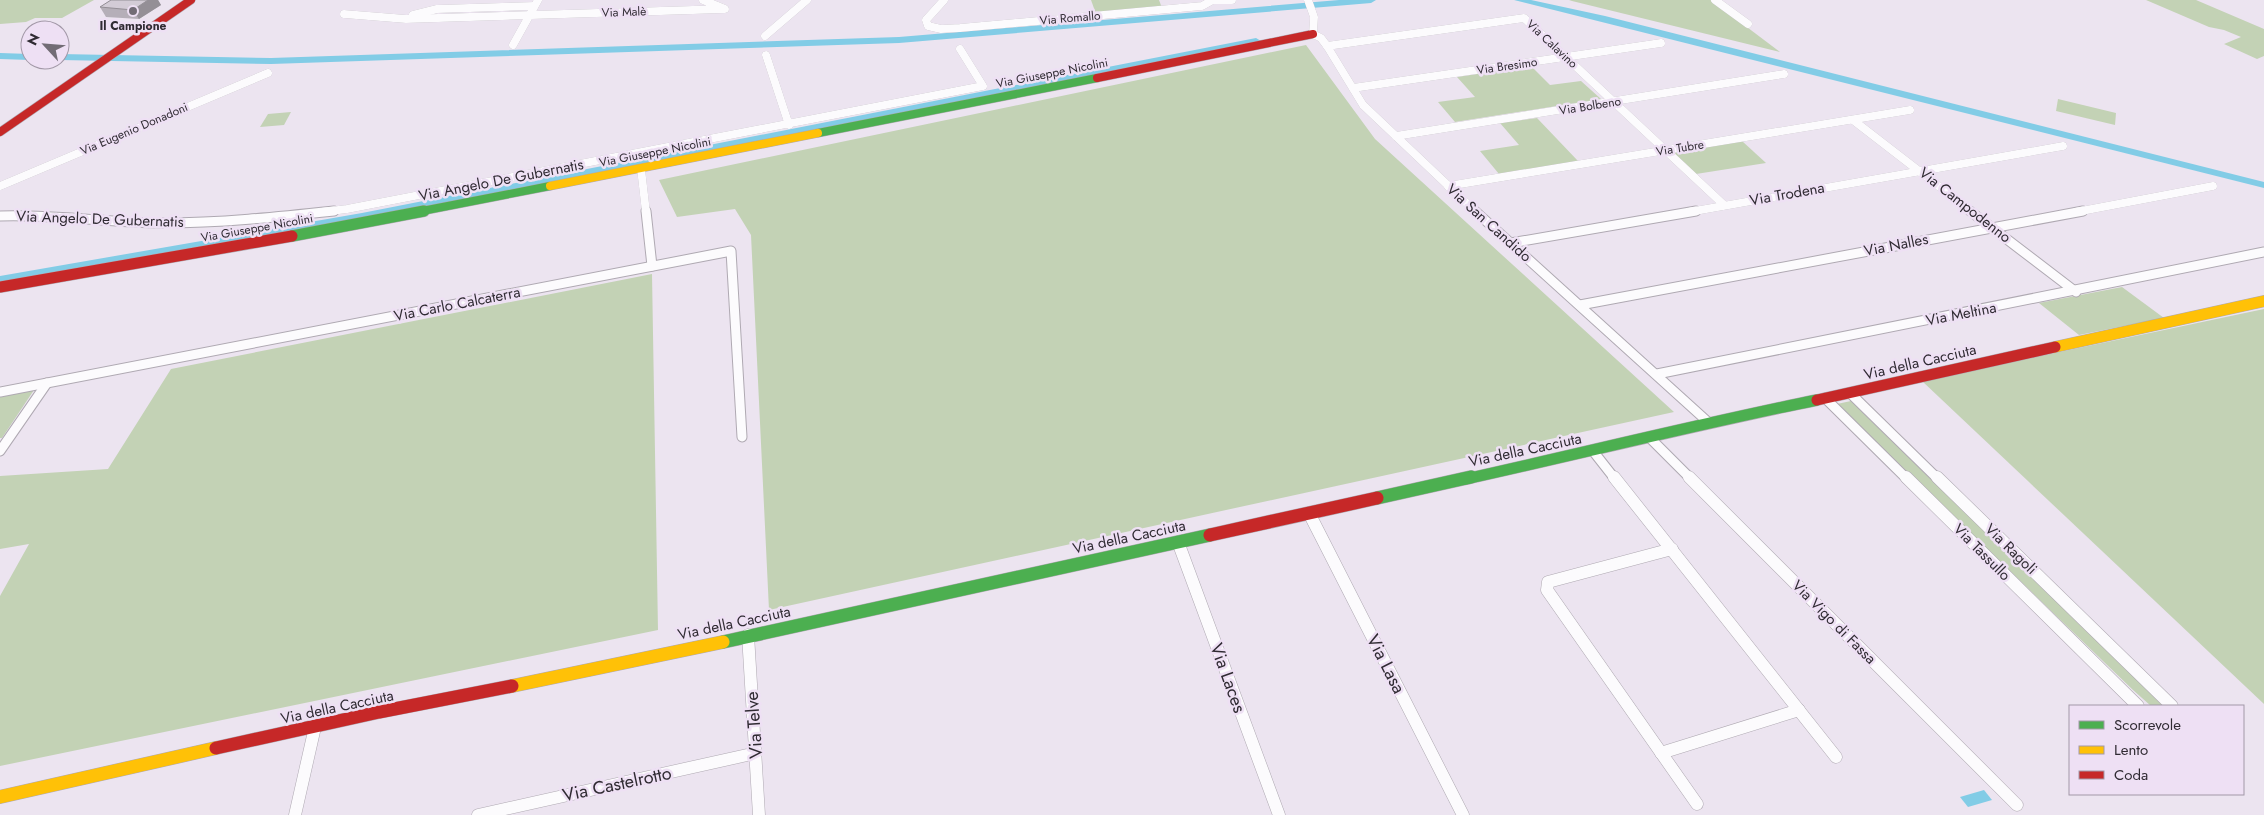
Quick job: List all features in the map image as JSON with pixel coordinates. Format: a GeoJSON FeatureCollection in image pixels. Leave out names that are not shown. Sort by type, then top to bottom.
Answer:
{"type":"FeatureCollection","features":[{"type":"Feature","properties":{"kind":"street"},"geometry":{"type":"LineString","coordinates":[[0,132],[191,0]]}},
{"type":"Feature","properties":{"kind":"street","name":"Via Malè"},"geometry":{"type":"LineString","coordinates":[[530,16],[725,9],[703,0]]}},
{"type":"Feature","properties":{"kind":"street"},"geometry":{"type":"LineString","coordinates":[[765,36],[807,0]]}},
{"type":"Feature","properties":{"kind":"street","name":"Via Romallo"},"geometry":{"type":"LineString","coordinates":[[944,0],[926,20],[928,26],[941,29],[979,26],[1202,6],[1210,1],[1230,0]]}},
{"type":"Feature","properties":{"kind":"street"},"geometry":{"type":"LineString","coordinates":[[1308,0],[1314,11],[1315,28],[1313,34]]}},
{"type":"Feature","properties":{"kind":"street"},"geometry":{"type":"LineString","coordinates":[[1715,0],[1748,24]]}},
{"type":"Feature","properties":{"kind":"street"},"geometry":{"type":"LineString","coordinates":[[406,19],[419,13],[436,9],[536,3],[513,45]]}},
{"type":"Feature","properties":{"kind":"street"},"geometry":{"type":"LineString","coordinates":[[344,14],[406,19],[530,16]]}},
{"type":"Feature","properties":{"kind":"street","name":"Via Calavino"},"geometry":{"type":"LineString","coordinates":[[1327,46],[1524,18],[1724,205]]}},
{"type":"Feature","properties":{"kind":"street","name":"Via San Candido"},"geometry":{"type":"LineString","coordinates":[[1313,34],[1321,38],[1327,46],[1363,105],[1448,186],[1708,422]]}},
{"type":"Feature","properties":{"kind":"street","name":"Via Giuseppe Nicolini"},"geometry":{"type":"LineString","coordinates":[[0,286],[342,227],[642,169],[1313,34]]}},
{"type":"Feature","properties":{"kind":"street","name":"Via Bresimo"},"geometry":{"type":"LineString","coordinates":[[1353,88],[1661,43]]}},
{"type":"Feature","properties":{"kind":"street","name":"Via Angelo De Gubernatis"},"geometry":{"type":"LineString","coordinates":[[0,216],[164,222],[287,216],[347,209],[983,86],[960,49]]}},
{"type":"Feature","properties":{"kind":"street"},"geometry":{"type":"LineString","coordinates":[[766,55],[789,125]]}},
{"type":"Feature","properties":{"kind":"street","name":"Via Eugenio Donadoni"},"geometry":{"type":"LineString","coordinates":[[0,186],[268,73]]}},
{"type":"Feature","properties":{"kind":"street","name":"Via Bolbeno"},"geometry":{"type":"LineString","coordinates":[[1396,136],[1784,74]]}},
{"type":"Feature","properties":{"kind":"street","name":"Via Tubre"},"geometry":{"type":"LineString","coordinates":[[1448,186],[1910,110]]}},
{"type":"Feature","properties":{"kind":"street","name":"Via Campodenno"},"geometry":{"type":"LineString","coordinates":[[1853,120],[1922,171],[2076,292]]}},
{"type":"Feature","properties":{"kind":"street","name":"Via Trodena"},"geometry":{"type":"LineString","coordinates":[[1511,243],[2063,146]]}},
{"type":"Feature","properties":{"kind":"street"},"geometry":{"type":"LineString","coordinates":[[642,169],[652,266]]}},
{"type":"Feature","properties":{"kind":"street","name":"Via Nalles"},"geometry":{"type":"LineString","coordinates":[[1580,305],[2213,186]]}},
{"type":"Feature","properties":{"kind":"street","name":"Via Carlo Calcaterra"},"geometry":{"type":"LineString","coordinates":[[0,392],[731,251],[742,437]]}},
{"type":"Feature","properties":{"kind":"street","name":"Via Meltina"},"geometry":{"type":"LineString","coordinates":[[1657,374],[2076,292],[2264,252]]}},
{"type":"Feature","properties":{"kind":"street","name":"Via della Cacciuta"},"geometry":{"type":"LineString","coordinates":[[0,798],[315,727],[585,672],[1593,451],[1708,422],[1850,393],[2264,301]]}},
{"type":"Feature","properties":{"kind":"street"},"geometry":{"type":"LineString","coordinates":[[0,451],[47,383]]}},
{"type":"Feature","properties":{"kind":"street","name":"Via Ragoli"},"geometry":{"type":"LineString","coordinates":[[1850,393],[2171,705]]}},
{"type":"Feature","properties":{"kind":"street","name":"Via Tassullo"},"geometry":{"type":"LineString","coordinates":[[1825,398],[2137,705]]}},
{"type":"Feature","properties":{"kind":"street","name":"Via Vigo di Fassa"},"geometry":{"type":"LineString","coordinates":[[1650,438],[2017,805]]}},
{"type":"Feature","properties":{"kind":"street"},"geometry":{"type":"LineString","coordinates":[[1593,451],[1836,757]]}},
{"type":"Feature","properties":{"kind":"street","name":"Via Lasa"},"geometry":{"type":"LineString","coordinates":[[1309,513],[1463,815]]}},
{"type":"Feature","properties":{"kind":"street","name":"Via Laces"},"geometry":{"type":"LineString","coordinates":[[1178,542],[1278,815]]}},
{"type":"Feature","properties":{"kind":"street"},"geometry":{"type":"LineString","coordinates":[[1672,549],[1548,582],[1547,590],[1697,804]]}},
{"type":"Feature","properties":{"kind":"street","name":"Via Telve"},"geometry":{"type":"LineString","coordinates":[[748,635],[759,815]]}},
{"type":"Feature","properties":{"kind":"street"},"geometry":{"type":"LineString","coordinates":[[1661,753],[1799,710]]}},
{"type":"Feature","properties":{"kind":"street"},"geometry":{"type":"LineString","coordinates":[[295,815],[315,727]]}},
{"type":"Feature","properties":{"kind":"street","name":"Via Castelrotto"},"geometry":{"type":"LineString","coordinates":[[478,815],[756,754]]}},
{"type":"Feature","properties":{"kind":"green space"},"geometry":{"type":"Polygon","coordinates":[[[0,0],[94,0],[62,18],[35,18],[20,20],[20,22],[0,24],[0,0]]]}},
{"type":"Feature","properties":{"kind":"green space"},"geometry":{"type":"Polygon","coordinates":[[[1091,0],[1159,0],[1162,8],[1096,14],[1091,0]]]}},
{"type":"Feature","properties":{"kind":"green space"},"geometry":{"type":"Polygon","coordinates":[[[1569,0],[1711,0],[1780,52],[1572,1],[1569,0]]]}},
{"type":"Feature","properties":{"kind":"green space"},"geometry":{"type":"Polygon","coordinates":[[[2146,0],[2196,0],[2264,29],[2264,56],[2257,59],[2224,44],[2241,37],[2224,30],[2209,27],[2146,0]]]}},
{"type":"Feature","properties":{"kind":"green space"},"geometry":{"type":"Polygon","coordinates":[[[1306,45],[1375,139],[1674,412],[769,610],[751,235],[735,209],[677,217],[659,180],[1306,45]]]}},
{"type":"Feature","properties":{"kind":"green space"},"geometry":{"type":"Polygon","coordinates":[[[1531,66],[1550,85],[1581,81],[1601,99],[1455,122],[1438,102],[1475,97],[1457,77],[1531,66]]]}},
{"type":"Feature","properties":{"kind":"green space"},"geometry":{"type":"Polygon","coordinates":[[[2058,99],[2116,113],[2115,125],[2056,111],[2058,99]]]}},
{"type":"Feature","properties":{"kind":"green space"},"geometry":{"type":"Polygon","coordinates":[[[291,112],[284,125],[260,127],[268,114],[291,112]]]}},
{"type":"Feature","properties":{"kind":"green space"},"geometry":{"type":"Polygon","coordinates":[[[1537,118],[1578,161],[1499,174],[1480,151],[1519,145],[1500,123],[1537,118]]]}},
{"type":"Feature","properties":{"kind":"green space"},"geometry":{"type":"Polygon","coordinates":[[[1742,141],[1766,163],[1696,174],[1673,152],[1742,141]]]}},
{"type":"Feature","properties":{"kind":"green space"},"geometry":{"type":"Polygon","coordinates":[[[652,274],[658,630],[0,766],[0,596],[29,544],[0,549],[0,476],[108,469],[171,369],[652,274]]]}},
{"type":"Feature","properties":{"kind":"green space"},"geometry":{"type":"Polygon","coordinates":[[[2122,287],[2164,318],[2079,335],[2039,303],[2122,287]]]}},
{"type":"Feature","properties":{"kind":"green space"},"geometry":{"type":"Polygon","coordinates":[[[2264,309],[2264,704],[1922,381],[2264,309]]]}},
{"type":"Feature","properties":{"kind":"green space"},"geometry":{"type":"Polygon","coordinates":[[[34,390],[2,438],[0,438],[0,397],[34,390]]]}},
{"type":"Feature","properties":{"kind":"green space"},"geometry":{"type":"Polygon","coordinates":[[[1851,401],[2163,705],[2150,705],[2133,690],[1837,404],[1851,401]]]}},
{"type":"Feature","properties":{"kind":"water"},"geometry":{"type":"Polygon","coordinates":[[[1984,790],[1992,800],[1968,807],[1960,797],[1984,790]]]}},
{"type":"Feature","properties":{"kind":"building"},"geometry":{"type":"Polygon","coordinates":[[[111,0],[148,0],[133,10],[100,7],[111,0]]]}},
{"type":"Feature","properties":{"kind":"waterway"},"geometry":{"type":"LineString","coordinates":[[70,57],[271,61],[899,40],[1371,0]]}},
{"type":"Feature","properties":{"kind":"waterway"},"geometry":{"type":"LineString","coordinates":[[1519,0],[1605,19],[2264,185]]}},
{"type":"Feature","properties":{"kind":"waterway"},"geometry":{"type":"LineString","coordinates":[[0,280],[362,216],[1256,41]]}},
{"type":"Feature","properties":{"kind":"waterway"},"geometry":{"type":"LineString","coordinates":[[0,56],[20,57]]}},
{"type":"Feature","properties":{"kind":"traffic: fast"},"geometry":{"type":"LineString","coordinates":[[818,133],[1097,78]]}},
{"type":"Feature","properties":{"kind":"traffic: fast"},"geometry":{"type":"LineString","coordinates":[[292,236],[550,186]]}},
{"type":"Feature","properties":{"kind":"traffic: fast"},"geometry":{"type":"LineString","coordinates":[[1377,498],[1650,438],[1708,422],[1817,400]]}},
{"type":"Feature","properties":{"kind":"traffic: fast"},"geometry":{"type":"LineString","coordinates":[[723,642],[1210,535]]}},
{"type":"Feature","properties":{"kind":"traffic: slow"},"geometry":{"type":"LineString","coordinates":[[550,186],[818,133]]}},
{"type":"Feature","properties":{"kind":"traffic: slow"},"geometry":{"type":"LineString","coordinates":[[2055,347],[2264,301]]}},
{"type":"Feature","properties":{"kind":"traffic: slow"},"geometry":{"type":"LineString","coordinates":[[512,686],[723,642]]}},
{"type":"Feature","properties":{"kind":"traffic: slow"},"geometry":{"type":"LineString","coordinates":[[0,797],[216,748]]}},
{"type":"Feature","properties":{"kind":"traffic: jam"},"geometry":{"type":"LineString","coordinates":[[0,132],[191,0]]}},
{"type":"Feature","properties":{"kind":"traffic: jam"},"geometry":{"type":"LineString","coordinates":[[1097,78],[1313,34]]}},
{"type":"Feature","properties":{"kind":"traffic: jam"},"geometry":{"type":"LineString","coordinates":[[0,287],[292,236]]}},
{"type":"Feature","properties":{"kind":"traffic: jam"},"geometry":{"type":"LineString","coordinates":[[1817,400],[2055,347]]}},
{"type":"Feature","properties":{"kind":"traffic: jam"},"geometry":{"type":"LineString","coordinates":[[1210,535],[1377,498]]}},
{"type":"Feature","properties":{"kind":"traffic: jam"},"geometry":{"type":"LineString","coordinates":[[216,748],[379,712],[512,686]]}},
{"type":"Feature","properties":{"kind":"place","name":"Il Campione"},"geometry":{"type":"Point","coordinates":[133,11]}}]}
